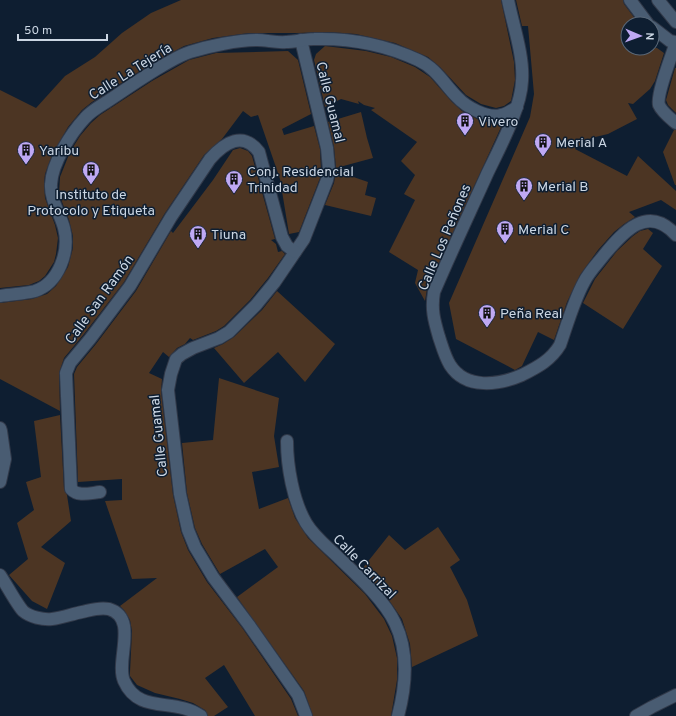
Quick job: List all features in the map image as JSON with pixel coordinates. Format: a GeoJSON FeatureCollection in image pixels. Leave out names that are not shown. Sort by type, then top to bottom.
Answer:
{"type":"FeatureCollection","features":[{"type":"Feature","properties":{"kind":"street","name":"Calle Los Peñones"},"geometry":{"type":"LineString","coordinates":[[508,0],[521,63],[522,81],[517,107],[434,292],[432,304],[435,324],[445,355],[456,372],[466,380],[478,383],[499,383],[516,377],[547,362],[554,355],[560,345],[584,282],[598,262],[623,234],[637,224],[646,221],[653,221],[660,222],[676,235]]}},
{"type":"Feature","properties":{"kind":"street"},"geometry":{"type":"LineString","coordinates":[[630,0],[642,16]]}},
{"type":"Feature","properties":{"kind":"street"},"geometry":{"type":"LineString","coordinates":[[658,0],[676,22]]}},
{"type":"Feature","properties":{"kind":"street"},"geometry":{"type":"LineString","coordinates":[[660,33],[670,41],[676,42],[659,94],[659,105],[664,113],[676,123]]}},
{"type":"Feature","properties":{"kind":"street","name":"Calle La Tejería"},"geometry":{"type":"LineString","coordinates":[[0,296],[36,290],[46,284],[60,267],[65,255],[64,228],[52,196],[51,182],[59,154],[86,117],[139,79],[189,52],[256,40],[285,42],[313,39],[343,40],[374,45],[408,55],[421,61],[434,70],[457,97],[475,110],[484,114],[499,116],[508,113],[517,107]]}},
{"type":"Feature","properties":{"kind":"street","name":"Calle Guamal"},"geometry":{"type":"LineString","coordinates":[[301,40],[327,148],[329,170],[327,180],[304,239],[274,283],[238,324],[224,335],[193,348],[182,354],[176,360],[171,374],[168,390],[180,494],[188,530],[195,548],[213,577],[249,625],[294,690],[306,716]]}},
{"type":"Feature","properties":{"kind":"street","name":"Calle San Ramón"},"geometry":{"type":"LineString","coordinates":[[100,492],[79,494],[71,489],[66,373],[70,362],[90,339],[130,286],[171,216],[210,159],[216,152],[230,142],[238,140],[246,141],[254,145],[259,152],[282,238],[287,246],[295,252]]}},
{"type":"Feature","properties":{"kind":"street"},"geometry":{"type":"LineString","coordinates":[[0,428],[2,431],[5,459],[0,482]]}},
{"type":"Feature","properties":{"kind":"street","name":"Calle Carrizal"},"geometry":{"type":"LineString","coordinates":[[287,441],[287,458],[292,483],[301,513],[306,523],[322,542],[374,595],[390,614],[395,623],[402,645],[405,669],[403,698],[398,716]]}},
{"type":"Feature","properties":{"kind":"street"},"geometry":{"type":"LineString","coordinates":[[0,575],[24,611],[33,616],[42,619],[52,619],[95,608],[109,609],[118,615],[123,624],[125,636],[121,659],[123,680],[130,692],[138,699],[180,707],[201,716]]}},
{"type":"Feature","properties":{"kind":"street"},"geometry":{"type":"LineString","coordinates":[[636,716],[652,706],[676,695]]}},
{"type":"Feature","properties":{"kind":"building"},"geometry":{"type":"Polygon","coordinates":[[[181,0],[501,0],[514,62],[515,80],[511,101],[504,106],[496,108],[481,104],[466,95],[440,67],[428,57],[395,43],[356,34],[328,32],[249,33],[213,38],[184,46],[151,64],[92,102],[82,110],[68,127],[52,155],[45,174],[44,183],[45,198],[58,238],[54,262],[45,276],[39,281],[29,285],[0,288],[0,90],[36,108],[65,76],[95,57],[122,33],[151,13],[181,0]]]}},
{"type":"Feature","properties":{"kind":"building"},"geometry":{"type":"Polygon","coordinates":[[[516,0],[623,0],[624,4],[633,16],[620,16],[620,56],[660,56],[660,50],[664,53],[655,81],[650,89],[633,104],[628,103],[637,119],[608,134],[591,138],[575,149],[627,176],[638,156],[676,191],[676,210],[661,200],[629,212],[635,217],[614,232],[598,250],[580,275],[567,302],[554,340],[538,332],[522,366],[515,370],[456,339],[449,303],[530,117],[534,94],[528,26],[522,26],[516,0]]]}},
{"type":"Feature","properties":{"kind":"building"},"geometry":{"type":"Polygon","coordinates":[[[325,46],[366,51],[391,57],[415,67],[430,77],[462,111],[481,121],[502,125],[427,289],[425,301],[415,283],[418,270],[389,252],[415,200],[404,194],[415,175],[401,161],[417,142],[371,110],[375,108],[364,105],[358,101],[359,104],[341,99],[325,107],[314,60],[316,54],[325,46]]]}},
{"type":"Feature","properties":{"kind":"building"},"geometry":{"type":"Polygon","coordinates":[[[288,51],[298,60],[311,114],[282,129],[284,135],[314,126],[320,149],[320,178],[299,232],[289,234],[280,179],[258,115],[251,117],[243,111],[222,139],[204,155],[165,213],[124,282],[64,358],[59,373],[60,411],[0,379],[0,303],[32,299],[47,294],[56,286],[68,267],[73,248],[73,236],[69,220],[59,194],[60,177],[70,152],[80,136],[91,123],[100,115],[152,81],[189,60],[216,53],[288,51]]]}},
{"type":"Feature","properties":{"kind":"building"},"geometry":{"type":"Polygon","coordinates":[[[675,68],[676,113],[668,105],[666,100],[675,68]]]}},
{"type":"Feature","properties":{"kind":"building"},"geometry":{"type":"Polygon","coordinates":[[[361,112],[373,158],[336,168],[334,147],[328,122],[361,112]]]}},
{"type":"Feature","properties":{"kind":"building"},"geometry":{"type":"Polygon","coordinates":[[[674,130],[676,130],[676,185],[663,152],[674,130]]]}},
{"type":"Feature","properties":{"kind":"building"},"geometry":{"type":"Polygon","coordinates":[[[240,148],[248,151],[252,156],[275,239],[271,240],[276,244],[278,252],[282,251],[285,254],[250,300],[224,326],[216,331],[193,340],[190,338],[185,344],[177,348],[169,357],[163,352],[149,373],[162,379],[161,391],[173,495],[181,532],[188,550],[207,582],[243,629],[291,699],[298,716],[255,716],[224,665],[205,678],[228,707],[214,716],[208,716],[205,710],[193,703],[155,693],[137,685],[130,676],[132,631],[130,620],[120,606],[157,578],[132,579],[105,501],[122,500],[122,479],[78,482],[74,374],[77,367],[136,291],[171,231],[173,233],[213,180],[233,150],[240,148]]]}},
{"type":"Feature","properties":{"kind":"building"},"geometry":{"type":"Polygon","coordinates":[[[336,171],[368,182],[365,195],[376,198],[371,216],[325,205],[334,183],[336,171]]]}},
{"type":"Feature","properties":{"kind":"building"},"geometry":{"type":"Polygon","coordinates":[[[648,229],[653,233],[643,249],[662,266],[623,329],[583,303],[595,279],[617,251],[640,231],[648,229]]]}},
{"type":"Feature","properties":{"kind":"building"},"geometry":{"type":"Polygon","coordinates":[[[277,291],[335,344],[305,382],[278,352],[244,383],[214,348],[234,337],[262,310],[277,291]]]}},
{"type":"Feature","properties":{"kind":"building"},"geometry":{"type":"Polygon","coordinates":[[[219,378],[279,398],[274,436],[279,467],[252,472],[259,509],[288,498],[295,518],[308,538],[365,594],[384,619],[392,636],[397,658],[397,680],[391,716],[313,716],[304,691],[237,597],[278,567],[265,549],[220,574],[202,544],[195,528],[187,493],[182,443],[213,440],[219,378]]]}},
{"type":"Feature","properties":{"kind":"building"},"geometry":{"type":"Polygon","coordinates":[[[60,415],[64,489],[67,495],[71,521],[41,547],[65,563],[47,609],[32,601],[9,575],[28,559],[17,523],[34,510],[26,482],[41,477],[34,421],[60,415]]]}},
{"type":"Feature","properties":{"kind":"building"},"geometry":{"type":"Polygon","coordinates":[[[438,527],[460,560],[450,567],[467,600],[478,636],[412,667],[410,644],[402,619],[384,593],[362,569],[389,535],[405,550],[438,527]]]}},
{"type":"Feature","properties":{"kind":"place","name":"Vivero"},"geometry":{"type":"Point","coordinates":[465,136]}},
{"type":"Feature","properties":{"kind":"place","name":"Merial A"},"geometry":{"type":"Point","coordinates":[543,157]}},
{"type":"Feature","properties":{"kind":"place","name":"Yaribu"},"geometry":{"type":"Point","coordinates":[26,165]}},
{"type":"Feature","properties":{"kind":"place","name":"Instituto de Protocolo y Etiqueta"},"geometry":{"type":"Point","coordinates":[91,185]}},
{"type":"Feature","properties":{"kind":"place","name":"Conj. Residencial Trinidad"},"geometry":{"type":"Point","coordinates":[234,194]}},
{"type":"Feature","properties":{"kind":"place","name":"Merial B"},"geometry":{"type":"Point","coordinates":[524,201]}},
{"type":"Feature","properties":{"kind":"place","name":"Merial C"},"geometry":{"type":"Point","coordinates":[505,244]}},
{"type":"Feature","properties":{"kind":"place","name":"Tiuna"},"geometry":{"type":"Point","coordinates":[198,249]}},
{"type":"Feature","properties":{"kind":"place","name":"Peña Real"},"geometry":{"type":"Point","coordinates":[487,328]}}]}
